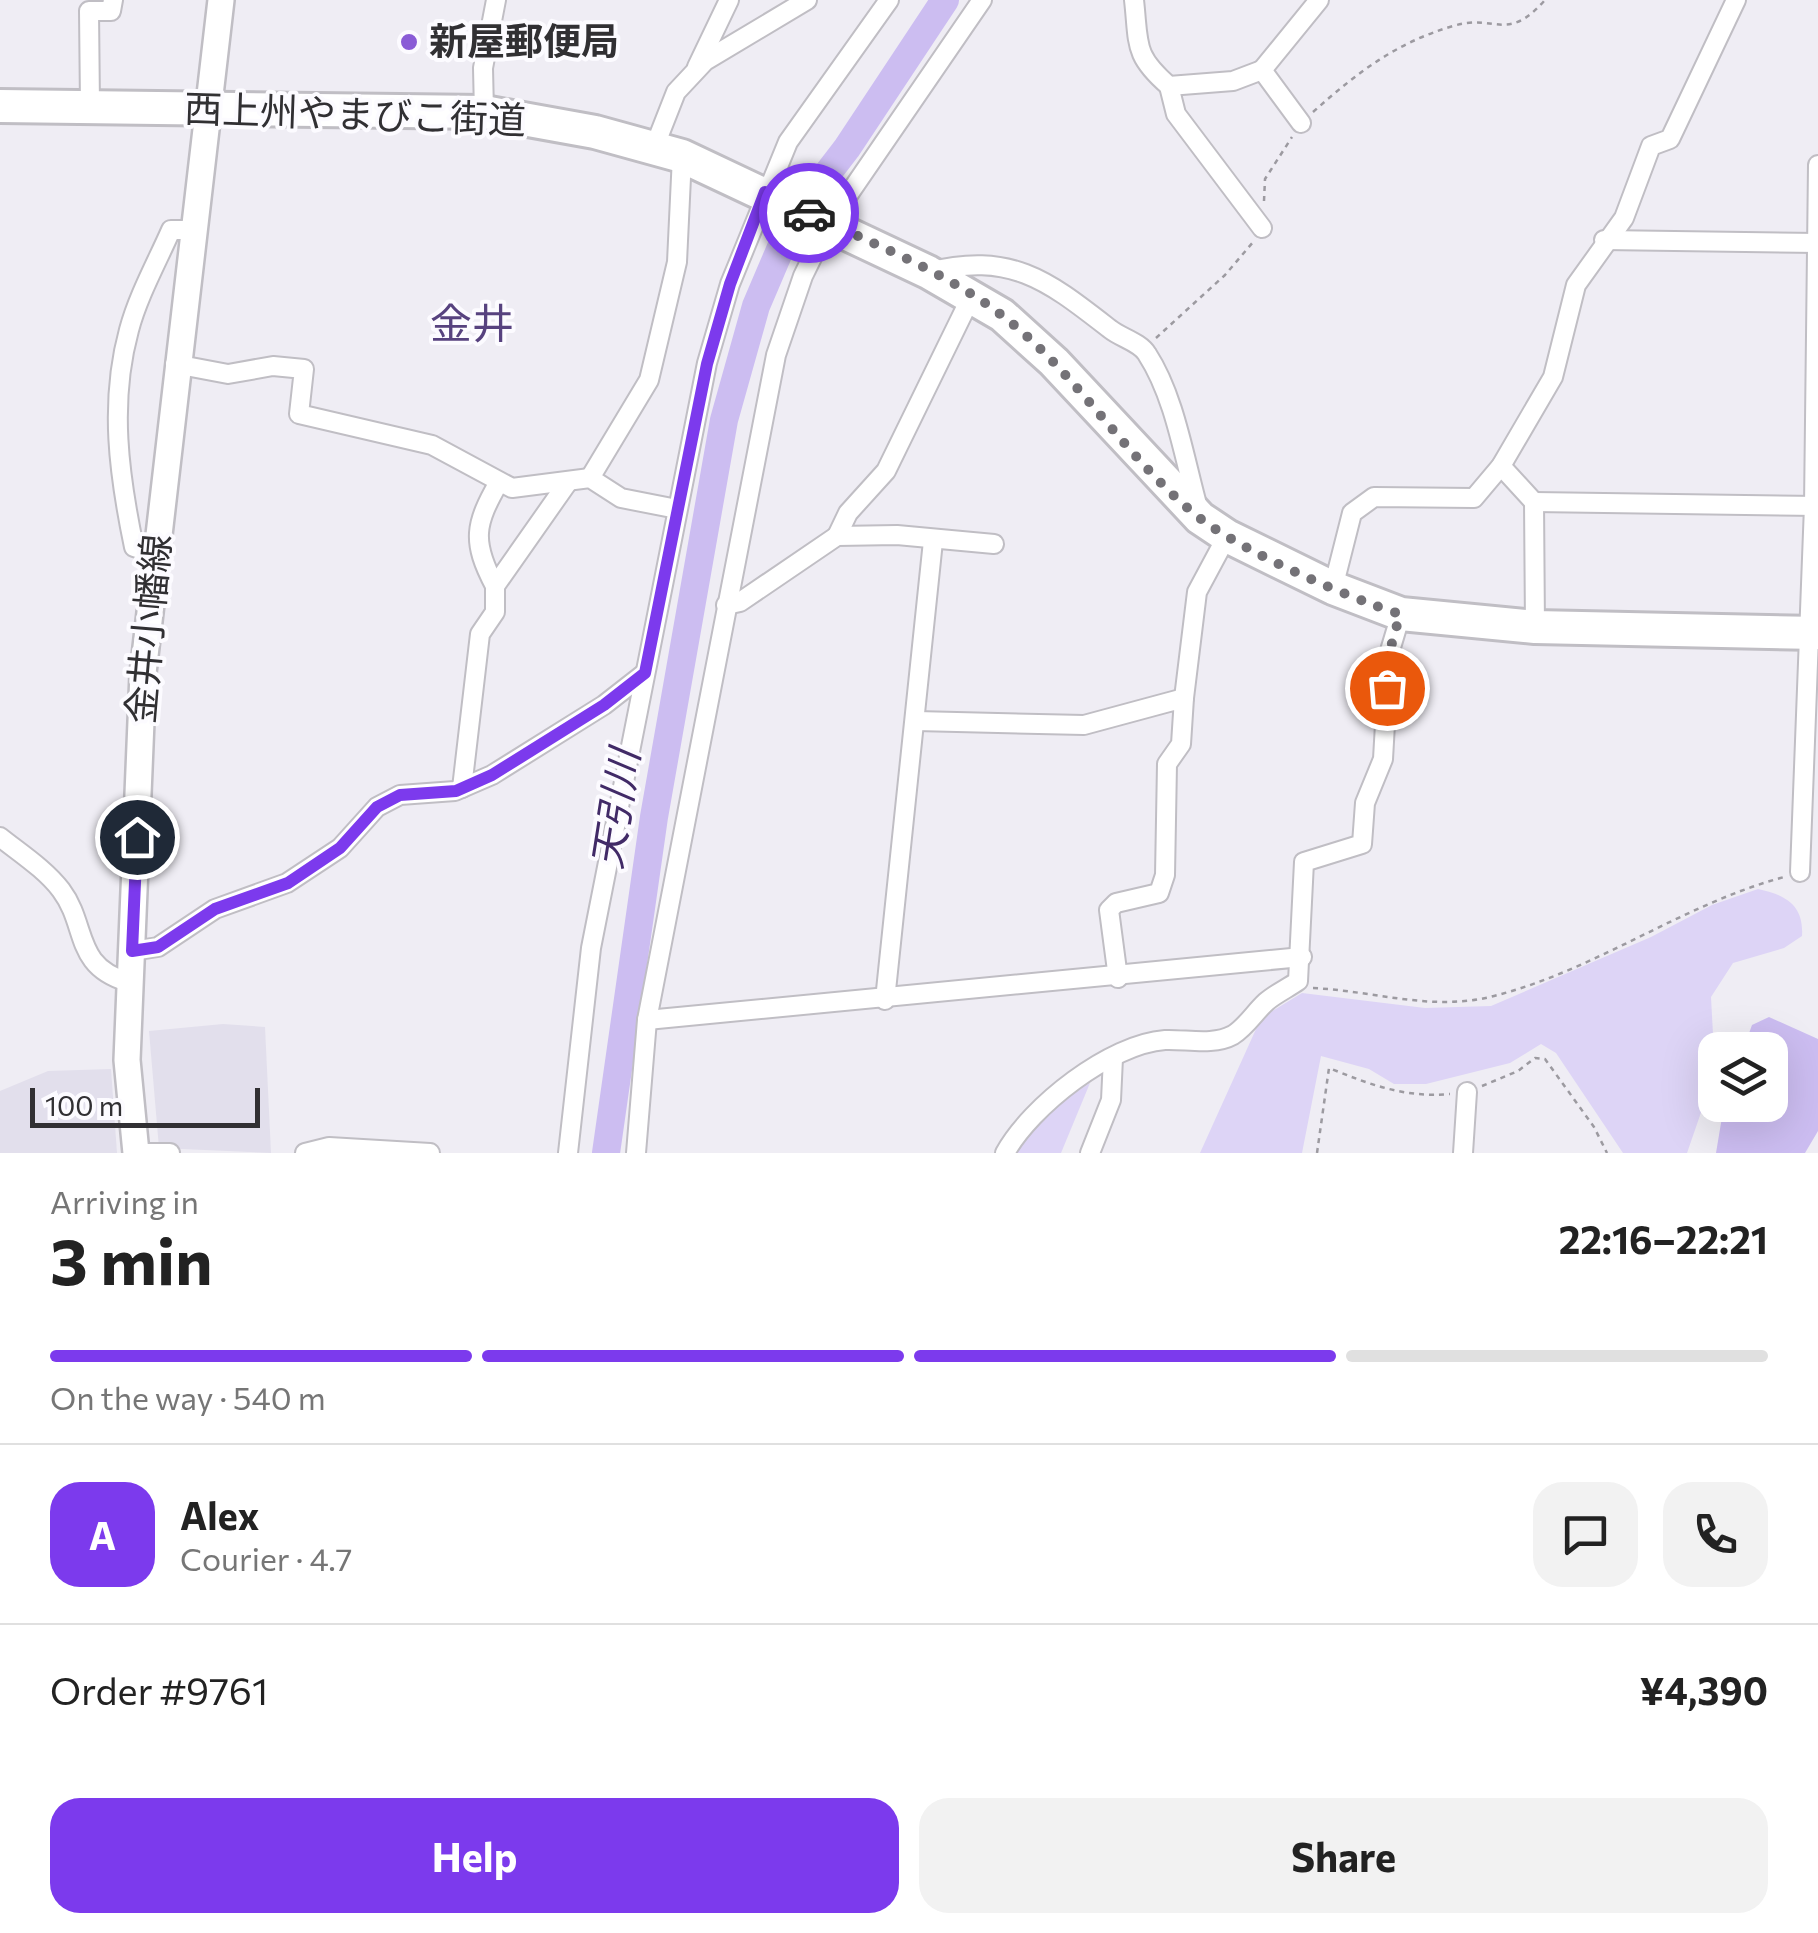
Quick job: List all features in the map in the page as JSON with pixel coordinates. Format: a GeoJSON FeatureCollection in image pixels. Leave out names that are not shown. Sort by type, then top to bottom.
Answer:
{"type":"FeatureCollection","features":[{"type":"Feature","properties":{"kind":"highway","name":"西上州やまびこ街道"},"geometry":{"type":"LineString","coordinates":[[0,106],[484,112],[595,132],[668,152],[770,195],[972,295],[1026,335],[1128,446],[1214,527],[1333,588],[1400,614],[1536,627],[1814,633]]}},
{"type":"Feature","properties":{"kind":"main road","name":"金井小幡線"},"geometry":{"type":"LineString","coordinates":[[139,1153],[126,1060],[143,673],[221,0]]}},
{"type":"Feature","properties":{"kind":"street"},"geometry":{"type":"LineString","coordinates":[[90,106],[89,11],[111,10],[114,0]]}},
{"type":"Feature","properties":{"kind":"street"},"geometry":{"type":"LineString","coordinates":[[484,112],[483,68],[496,0]]}},
{"type":"Feature","properties":{"kind":"street"},"geometry":{"type":"LineString","coordinates":[[694,74],[730,0]]}},
{"type":"Feature","properties":{"kind":"street"},"geometry":{"type":"LineString","coordinates":[[590,478],[649,380],[678,262],[668,152],[676,92],[706,61],[806,0]]}},
{"type":"Feature","properties":{"kind":"street"},"geometry":{"type":"LineString","coordinates":[[568,1153],[591,948],[707,364],[730,284],[770,195],[788,142],[889,0]]}},
{"type":"Feature","properties":{"kind":"street"},"geometry":{"type":"LineString","coordinates":[[636,1153],[636,1115],[648,1020],[776,355],[826,222],[982,0]]}},
{"type":"Feature","properties":{"kind":"street"},"geometry":{"type":"LineString","coordinates":[[1134,0],[1136,39],[1145,65],[1170,86],[1176,114],[1262,228]]}},
{"type":"Feature","properties":{"kind":"street"},"geometry":{"type":"LineString","coordinates":[[1170,86],[1233,81],[1262,70],[1319,0]]}},
{"type":"Feature","properties":{"kind":"street"},"geometry":{"type":"LineString","coordinates":[[1333,588],[1352,512],[1361,504],[1374,497],[1474,498],[1500,466],[1553,378],[1576,285],[1604,240],[1624,218],[1651,146],[1670,139],[1736,0]]}},
{"type":"Feature","properties":{"kind":"street"},"geometry":{"type":"LineString","coordinates":[[1262,70],[1301,122]]}},
{"type":"Feature","properties":{"kind":"street"},"geometry":{"type":"LineString","coordinates":[[1800,872],[1814,633],[1818,165]]}},
{"type":"Feature","properties":{"kind":"street"},"geometry":{"type":"LineString","coordinates":[[154,554],[134,547],[120,482],[119,382],[129,328],[171,230],[192,230]]}},
{"type":"Feature","properties":{"kind":"street"},"geometry":{"type":"LineString","coordinates":[[1604,240],[1817,243]]}},
{"type":"Feature","properties":{"kind":"street"},"geometry":{"type":"LineString","coordinates":[[928,272],[970,266],[1045,278],[1118,336],[1144,349],[1161,378],[1178,438],[1214,527],[1197,592],[1182,744],[1167,764],[1165,875],[1159,893],[1116,903],[1109,910],[1118,978]]}},
{"type":"Feature","properties":{"kind":"street"},"geometry":{"type":"LineString","coordinates":[[726,605],[740,602],[837,536],[848,513],[886,471],[972,295]]}},
{"type":"Feature","properties":{"kind":"street"},"geometry":{"type":"LineString","coordinates":[[176,364],[228,374],[273,366],[304,369],[299,414],[432,445],[458,455],[512,488],[590,478],[622,498],[678,510]]}},
{"type":"Feature","properties":{"kind":"street"},"geometry":{"type":"LineString","coordinates":[[1128,446],[1178,438]]}},
{"type":"Feature","properties":{"kind":"street"},"geometry":{"type":"LineString","coordinates":[[1500,466],[1534,502],[1536,627]]}},
{"type":"Feature","properties":{"kind":"street"},"geometry":{"type":"LineString","coordinates":[[462,788],[480,634],[496,612],[495,586],[480,557],[478,518],[500,482]]}},
{"type":"Feature","properties":{"kind":"street"},"geometry":{"type":"LineString","coordinates":[[495,586],[568,482]]}},
{"type":"Feature","properties":{"kind":"street"},"geometry":{"type":"LineString","coordinates":[[1534,502],[1816,506]]}},
{"type":"Feature","properties":{"kind":"street"},"geometry":{"type":"LineString","coordinates":[[837,536],[897,535],[994,544]]}},
{"type":"Feature","properties":{"kind":"street"},"geometry":{"type":"LineString","coordinates":[[885,1000],[932,541]]}},
{"type":"Feature","properties":{"kind":"street"},"geometry":{"type":"LineString","coordinates":[[1005,1153],[1015,1134],[1044,1104],[1113,1058],[1143,1044],[1214,1041],[1234,1034],[1268,1000],[1298,981],[1304,862],[1362,844],[1366,803],[1383,759],[1389,654],[1400,614]]}},
{"type":"Feature","properties":{"kind":"street"},"geometry":{"type":"LineString","coordinates":[[132,951],[158,947],[215,909],[288,883],[340,848],[377,807],[400,795],[462,788],[492,775],[604,705],[645,673]]}},
{"type":"Feature","properties":{"kind":"street"},"geometry":{"type":"LineString","coordinates":[[916,721],[1084,726],[1184,698]]}},
{"type":"Feature","properties":{"kind":"street"},"geometry":{"type":"LineString","coordinates":[[0,836],[64,894],[82,941],[104,975],[128,982]]}},
{"type":"Feature","properties":{"kind":"street"},"geometry":{"type":"LineString","coordinates":[[648,1020],[1118,978],[1177,966],[1302,957]]}},
{"type":"Feature","properties":{"kind":"street"},"geometry":{"type":"LineString","coordinates":[[1090,1153],[1112,1100],[1113,1058]]}},
{"type":"Feature","properties":{"kind":"street"},"geometry":{"type":"LineString","coordinates":[[1463,1153],[1466,1092]]}},
{"type":"Feature","properties":{"kind":"street"},"geometry":{"type":"LineString","coordinates":[[305,1153],[329,1147],[430,1153]]}},
{"type":"Feature","properties":{"kind":"street"},"geometry":{"type":"LineString","coordinates":[[139,1153],[170,1153]]}},
{"type":"Feature","properties":{"kind":"path"},"geometry":{"type":"LineString","coordinates":[[1144,349],[1224,275],[1262,228],[1266,179],[1301,122],[1350,76],[1404,44],[1457,24],[1513,27],[1545,0]]}},
{"type":"Feature","properties":{"kind":"path"},"geometry":{"type":"LineString","coordinates":[[1298,981],[1308,988],[1350,990],[1426,1004],[1494,996],[1640,937],[1730,892],[1800,872]]}},
{"type":"Feature","properties":{"kind":"shaded area"},"geometry":{"type":"Polygon","coordinates":[[[1758,889],[1777,895],[1797,910],[1802,936],[1784,948],[1733,963],[1711,997],[1713,1032],[1698,1032],[1698,1121],[1687,1153],[1623,1153],[1556,1053],[1541,1044],[1510,1063],[1426,1084],[1394,1084],[1369,1069],[1321,1056],[1302,1153],[1200,1153],[1261,1018],[1302,993],[1425,1008],[1491,1006],[1651,937],[1712,905],[1758,889]]]}},
{"type":"Feature","properties":{"kind":"shaded area"},"geometry":{"type":"Polygon","coordinates":[[[1769,1017],[1818,1039],[1818,1131],[1805,1153],[1716,1153],[1721,1122],[1788,1122],[1788,1032],[1749,1032],[1752,1025],[1769,1017]]]}},
{"type":"Feature","properties":{"kind":"shaded area"},"geometry":{"type":"Polygon","coordinates":[[[223,1024],[265,1027],[271,1153],[159,1148],[149,1031],[223,1024]]]}},
{"type":"Feature","properties":{"kind":"shaded area"},"geometry":{"type":"Polygon","coordinates":[[[111,1069],[117,1153],[0,1153],[0,1091],[48,1071],[111,1069]]]}},
{"type":"Feature","properties":{"kind":"shaded area"},"geometry":{"type":"Polygon","coordinates":[[[1090,1083],[1061,1153],[1013,1153],[1037,1122],[1090,1083]]]}},
{"type":"Feature","properties":{"kind":"waterway","name":"天引川"},"geometry":{"type":"LineString","coordinates":[[606,1153],[654,817],[724,420],[756,306],[794,217],[847,148],[945,0]]}},
{"type":"Feature","properties":{"kind":"way so far"},"geometry":{"type":"LineString","coordinates":[[809,213],[972,295],[1002,315],[1054,362],[1128,446],[1200,518],[1227,536],[1370,604],[1400,614],[1389,654],[1387,688]]}},
{"type":"Feature","properties":{"kind":"place","name":"新屋郵便局"},"geometry":{"type":"Point","coordinates":[409,42]}},
{"type":"Feature","properties":{"kind":"district","name":"金井"},"geometry":{"type":"Point","coordinates":[472,324]}},
{"type":"Feature","properties":{"kind":"route"},"geometry":{"type":"LineString","coordinates":[[137,837],[132,951],[158,947],[215,909],[288,883],[340,848],[377,807],[400,795],[456,791],[492,775],[604,705],[645,673],[707,364],[730,284],[765,192],[809,213]]}}]}
